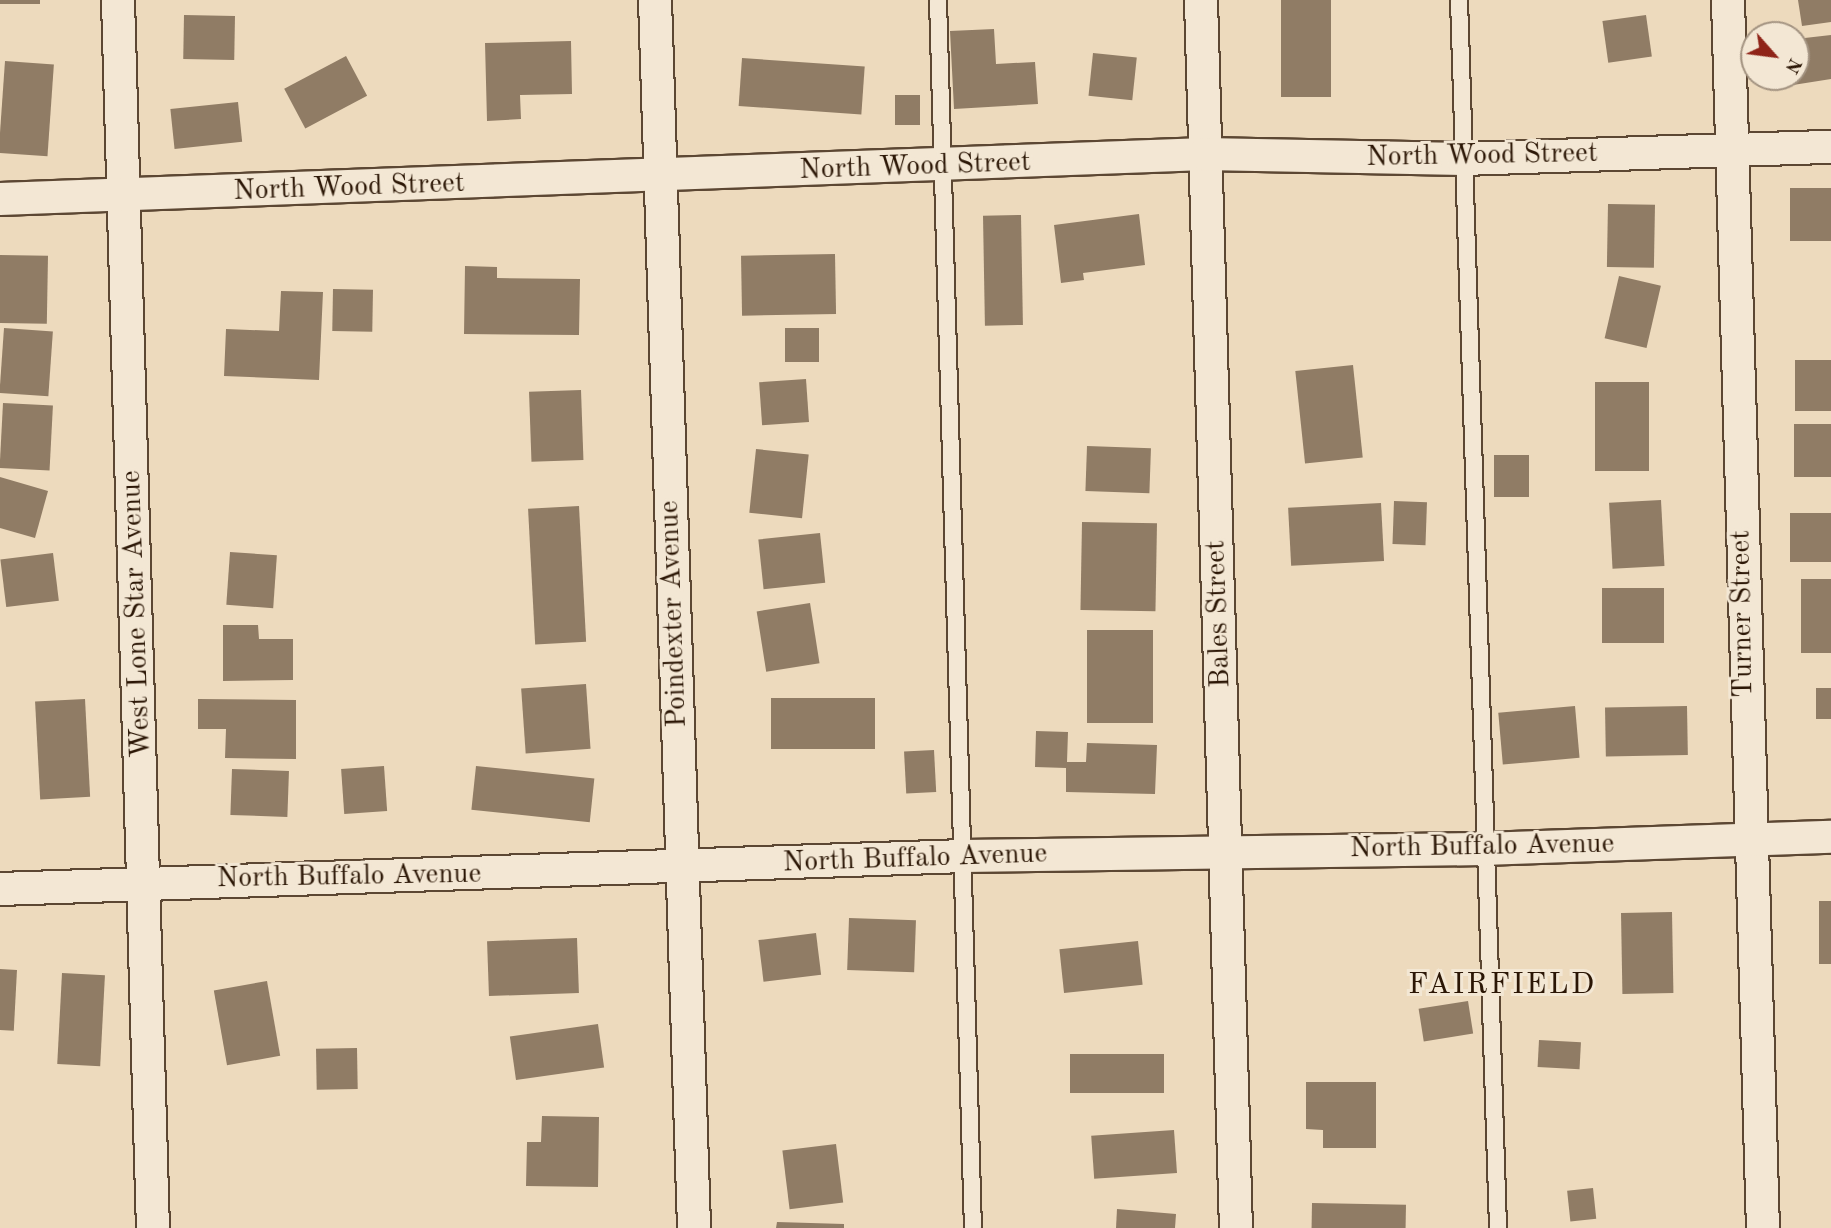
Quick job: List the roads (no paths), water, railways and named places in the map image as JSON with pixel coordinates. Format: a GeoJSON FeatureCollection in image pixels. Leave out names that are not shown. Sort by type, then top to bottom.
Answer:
{"type":"FeatureCollection","features":[{"type":"Feature","properties":{"kind":"street","name":"West Lone Star Avenue"},"geometry":{"type":"LineString","coordinates":[[118,0],[153,1228]]}},
{"type":"Feature","properties":{"kind":"street","name":"Poindexter Avenue"},"geometry":{"type":"LineString","coordinates":[[655,0],[694,1228]]}},
{"type":"Feature","properties":{"kind":"street","name":"Bales Street"},"geometry":{"type":"LineString","coordinates":[[1201,0],[1236,1228]]}},
{"type":"Feature","properties":{"kind":"street","name":"Turner Street"},"geometry":{"type":"LineString","coordinates":[[1728,0],[1749,840],[1763,1228]]}},
{"type":"Feature","properties":{"kind":"street","name":"North Wood Street"},"geometry":{"type":"LineString","coordinates":[[0,199],[661,178],[1205,155],[1463,159],[1831,147]]}},
{"type":"Feature","properties":{"kind":"street","name":"North Buffalo Avenue"},"geometry":{"type":"LineString","coordinates":[[0,889],[963,856],[1226,849],[1483,849],[1831,836]]}},
{"type":"Feature","properties":{"kind":"lane"},"geometry":{"type":"LineString","coordinates":[[937,0],[944,166],[973,1228]]}},
{"type":"Feature","properties":{"kind":"lane"},"geometry":{"type":"LineString","coordinates":[[1459,0],[1483,849],[1498,1228]]}},
{"type":"Feature","properties":{"kind":"district","name":"FAIRFIELD"},"geometry":{"type":"Point","coordinates":[1502,985]}}]}
